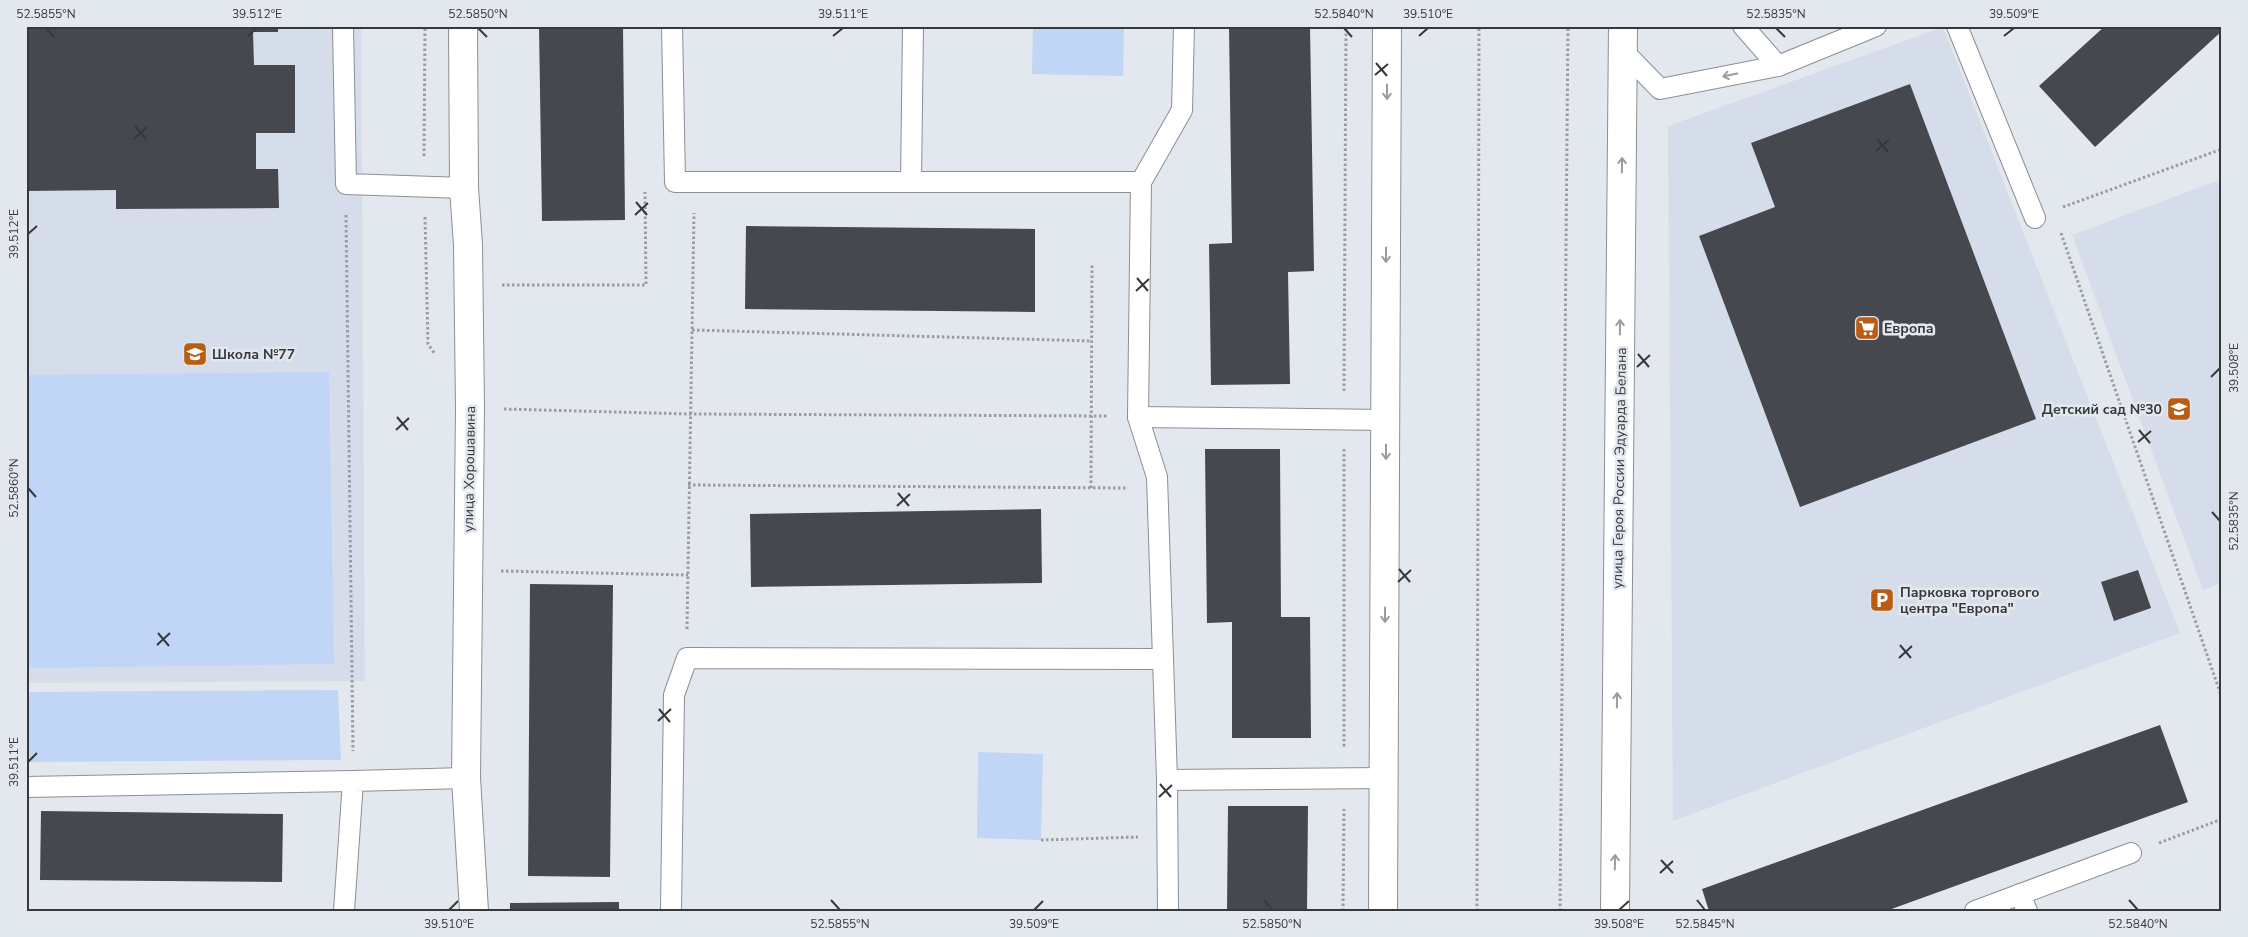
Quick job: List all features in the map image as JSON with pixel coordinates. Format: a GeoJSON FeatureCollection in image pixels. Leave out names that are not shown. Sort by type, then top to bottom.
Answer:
{"type":"FeatureCollection","features":[{"type":"Feature","properties":{"kind":"street","name":"улица Хорошавина"},"geometry":{"type":"LineString","coordinates":[[463,26],[464,188],[470,408],[466,778],[474,911]]}},
{"type":"Feature","properties":{"kind":"street"},"geometry":{"type":"LineString","coordinates":[[1383,911],[1387,26]]}},
{"type":"Feature","properties":{"kind":"street","name":"улица Героя России Эдуарда Белана"},"geometry":{"type":"LineString","coordinates":[[1615,911],[1623,38]]}},
{"type":"Feature","properties":{"kind":"lane"},"geometry":{"type":"LineString","coordinates":[[343,26],[346,184],[424,185],[464,188]]}},
{"type":"Feature","properties":{"kind":"lane"},"geometry":{"type":"LineString","coordinates":[[672,26],[675,182],[1140,182]]}},
{"type":"Feature","properties":{"kind":"lane"},"geometry":{"type":"LineString","coordinates":[[911,182],[913,26]]}},
{"type":"Feature","properties":{"kind":"lane"},"geometry":{"type":"LineString","coordinates":[[1168,911],[1167,780],[1157,488],[1156,477],[1138,417],[1140,182],[1182,110],[1184,26]]}},
{"type":"Feature","properties":{"kind":"lane"},"geometry":{"type":"LineString","coordinates":[[1743,26],[1778,66]]}},
{"type":"Feature","properties":{"kind":"lane"},"geometry":{"type":"LineString","coordinates":[[1623,38],[1660,89],[1778,66],[1876,26]]}},
{"type":"Feature","properties":{"kind":"lane"},"geometry":{"type":"LineString","coordinates":[[1957,26],[2044,214]]}},
{"type":"Feature","properties":{"kind":"lane"},"geometry":{"type":"LineString","coordinates":[[1138,417],[1386,420]]}},
{"type":"Feature","properties":{"kind":"lane"},"geometry":{"type":"LineString","coordinates":[[671,911],[674,695],[687,658],[1163,659]]}},
{"type":"Feature","properties":{"kind":"lane"},"geometry":{"type":"LineString","coordinates":[[26,787],[353,782],[466,778]]}},
{"type":"Feature","properties":{"kind":"lane"},"geometry":{"type":"LineString","coordinates":[[1167,780],[1384,778]]}},
{"type":"Feature","properties":{"kind":"lane"},"geometry":{"type":"LineString","coordinates":[[344,911],[353,782]]}},
{"type":"Feature","properties":{"kind":"lane"},"geometry":{"type":"LineString","coordinates":[[1975,911],[2024,902],[2131,853]]}},
{"type":"Feature","properties":{"kind":"path"},"geometry":{"type":"LineString","coordinates":[[425,26],[424,185],[428,344],[439,360]]}},
{"type":"Feature","properties":{"kind":"path"},"geometry":{"type":"LineString","coordinates":[[1343,911],[1346,26]]}},
{"type":"Feature","properties":{"kind":"path"},"geometry":{"type":"LineString","coordinates":[[1477,911],[1479,26]]}},
{"type":"Feature","properties":{"kind":"path"},"geometry":{"type":"LineString","coordinates":[[1560,911],[1568,26]]}},
{"type":"Feature","properties":{"kind":"path"},"geometry":{"type":"LineString","coordinates":[[2222,149],[2044,214],[2222,698]]}},
{"type":"Feature","properties":{"kind":"path"},"geometry":{"type":"LineString","coordinates":[[687,658],[688,485],[695,182]]}},
{"type":"Feature","properties":{"kind":"path"},"geometry":{"type":"LineString","coordinates":[[346,184],[353,782]]}},
{"type":"Feature","properties":{"kind":"path"},"geometry":{"type":"LineString","coordinates":[[468,286],[646,285],[645,185]]}},
{"type":"Feature","properties":{"kind":"path"},"geometry":{"type":"LineString","coordinates":[[1091,488],[1092,264]]}},
{"type":"Feature","properties":{"kind":"path"},"geometry":{"type":"LineString","coordinates":[[692,330],[1092,341]]}},
{"type":"Feature","properties":{"kind":"path"},"geometry":{"type":"LineString","coordinates":[[470,408],[690,414],[1138,417]]}},
{"type":"Feature","properties":{"kind":"path"},"geometry":{"type":"LineString","coordinates":[[688,485],[1157,488]]}},
{"type":"Feature","properties":{"kind":"path"},"geometry":{"type":"LineString","coordinates":[[468,570],[688,574]]}},
{"type":"Feature","properties":{"kind":"path"},"geometry":{"type":"LineString","coordinates":[[2131,853],[2222,819]]}},
{"type":"Feature","properties":{"kind":"path"},"geometry":{"type":"LineString","coordinates":[[1042,840],[1166,837]]}},
{"type":"Feature","properties":{"kind":"shaded area","name":"Школа №77"},"geometry":{"type":"Polygon","coordinates":[[[26,26],[361,26],[365,681],[26,683],[26,26]]]}},
{"type":"Feature","properties":{"kind":"shaded area"},"geometry":{"type":"Polygon","coordinates":[[[1033,26],[1124,26],[1123,76],[1032,74],[1033,26]]]}},
{"type":"Feature","properties":{"kind":"shaded area"},"geometry":{"type":"Polygon","coordinates":[[[1943,27],[2180,633],[1673,821],[1668,126],[1943,27]]]}},
{"type":"Feature","properties":{"kind":"shaded area","name":"Детский сад №30"},"geometry":{"type":"Polygon","coordinates":[[[2222,179],[2222,583],[2203,590],[2072,235],[2222,179]]]}},
{"type":"Feature","properties":{"kind":"shaded area"},"geometry":{"type":"Polygon","coordinates":[[[329,372],[334,664],[26,668],[26,375],[329,372]]]}},
{"type":"Feature","properties":{"kind":"shaded area"},"geometry":{"type":"Polygon","coordinates":[[[338,690],[341,760],[26,762],[26,692],[338,690]]]}},
{"type":"Feature","properties":{"kind":"shaded area"},"geometry":{"type":"Polygon","coordinates":[[[978,752],[1043,754],[1041,840],[977,838],[978,752]]]}},
{"type":"Feature","properties":{"kind":"building"},"geometry":{"type":"Polygon","coordinates":[[[26,26],[278,26],[278,32],[253,32],[254,65],[295,65],[295,133],[256,133],[256,169],[278,169],[279,208],[116,209],[116,190],[26,191],[26,26]]]}},
{"type":"Feature","properties":{"kind":"building"},"geometry":{"type":"Polygon","coordinates":[[[539,26],[623,26],[625,220],[542,221],[539,26]]]}},
{"type":"Feature","properties":{"kind":"building"},"geometry":{"type":"Polygon","coordinates":[[[1229,26],[1310,26],[1314,271],[1288,272],[1290,384],[1211,385],[1209,244],[1232,243],[1229,26]]]}},
{"type":"Feature","properties":{"kind":"building"},"geometry":{"type":"Polygon","coordinates":[[[2105,26],[2222,26],[2222,31],[2095,147],[2039,86],[2105,26]]]}},
{"type":"Feature","properties":{"kind":"building","name":"Европа"},"geometry":{"type":"Polygon","coordinates":[[[1910,84],[2036,419],[1800,507],[1699,236],[1775,207],[1751,143],[1910,84]]]}},
{"type":"Feature","properties":{"kind":"building"},"geometry":{"type":"Polygon","coordinates":[[[746,226],[1035,229],[1035,312],[745,309],[746,226]]]}},
{"type":"Feature","properties":{"kind":"building"},"geometry":{"type":"Polygon","coordinates":[[[1205,449],[1280,449],[1281,617],[1310,617],[1311,738],[1232,738],[1232,622],[1207,623],[1205,449]]]}},
{"type":"Feature","properties":{"kind":"building"},"geometry":{"type":"Polygon","coordinates":[[[1041,509],[1042,583],[751,587],[750,514],[1041,509]]]}},
{"type":"Feature","properties":{"kind":"building"},"geometry":{"type":"Polygon","coordinates":[[[2138,570],[2151,608],[2114,621],[2101,582],[2138,570]]]}},
{"type":"Feature","properties":{"kind":"building"},"geometry":{"type":"Polygon","coordinates":[[[530,584],[613,585],[610,877],[528,876],[530,584]]]}},
{"type":"Feature","properties":{"kind":"building"},"geometry":{"type":"Polygon","coordinates":[[[2160,725],[2188,802],[1886,911],[1709,911],[1702,889],[2160,725]]]}},
{"type":"Feature","properties":{"kind":"building"},"geometry":{"type":"Polygon","coordinates":[[[1228,806],[1308,806],[1307,911],[1227,911],[1228,806]]]}},
{"type":"Feature","properties":{"kind":"building"},"geometry":{"type":"Polygon","coordinates":[[[41,811],[283,814],[282,882],[40,880],[41,811]]]}},
{"type":"Feature","properties":{"kind":"building"},"geometry":{"type":"Polygon","coordinates":[[[619,902],[619,911],[510,911],[510,903],[619,902]]]}},
{"type":"Feature","properties":{"kind":"place","name":"Европа"},"geometry":{"type":"Point","coordinates":[1867,328]}},
{"type":"Feature","properties":{"kind":"place","name":"Школа №77"},"geometry":{"type":"Point","coordinates":[195,354]}},
{"type":"Feature","properties":{"kind":"place","name":"Детский сад №30"},"geometry":{"type":"Point","coordinates":[2179,409]}},
{"type":"Feature","properties":{"kind":"place","name":"Парковка торгового центра \"Европа\""},"geometry":{"type":"Point","coordinates":[1882,600]}}]}
